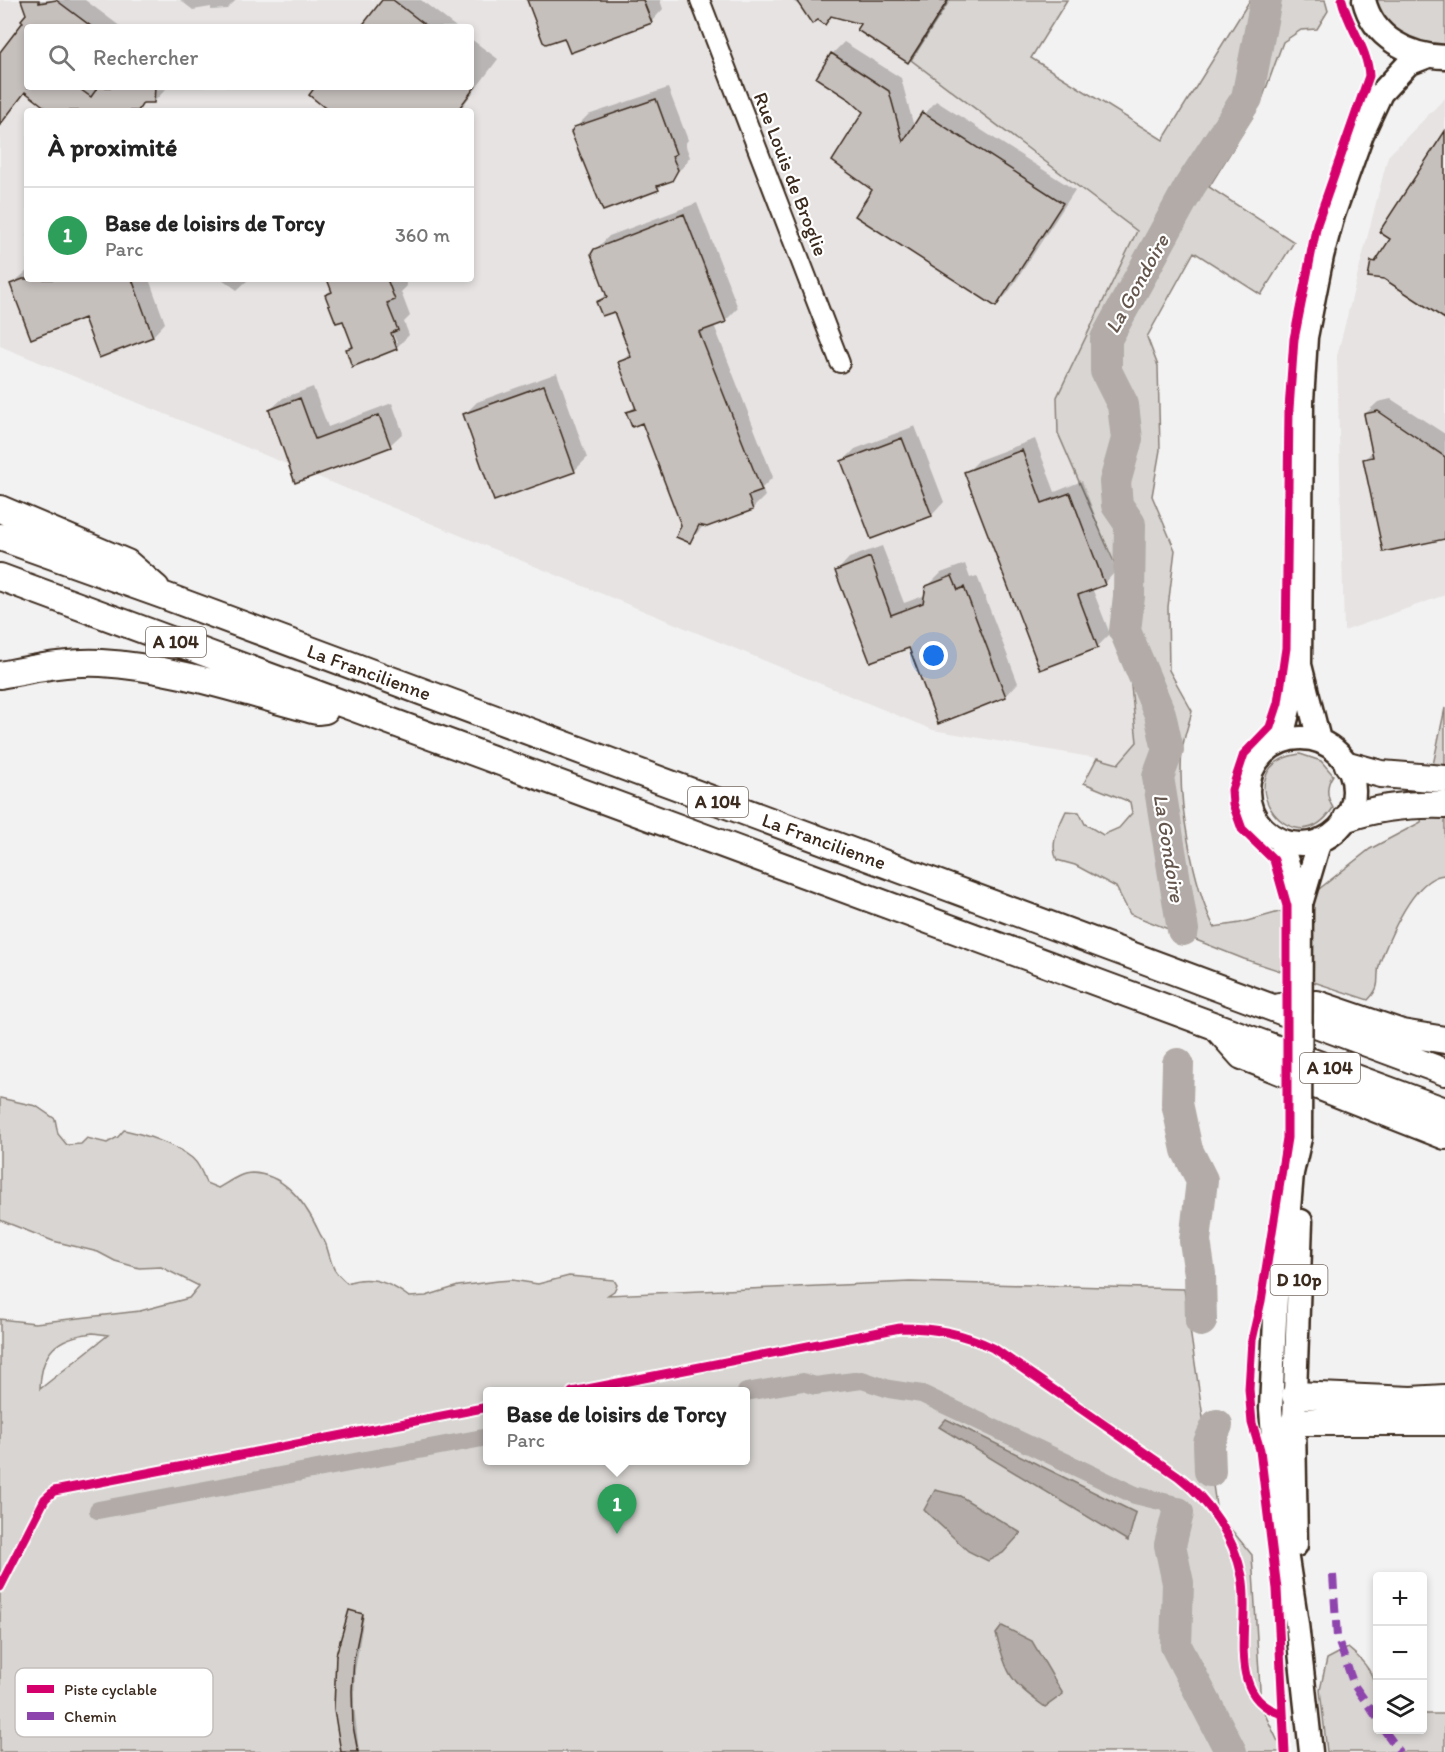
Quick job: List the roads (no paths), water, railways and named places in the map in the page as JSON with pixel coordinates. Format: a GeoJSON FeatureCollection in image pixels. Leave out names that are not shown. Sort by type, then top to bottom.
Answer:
{"type":"FeatureCollection","features":[{"type":"Feature","properties":{"kind":"highway"},"geometry":{"type":"LineString","coordinates":[[0,509],[127,563],[165,596]]}},
{"type":"Feature","properties":{"kind":"highway","name":"La Francilienne"},"geometry":{"type":"LineString","coordinates":[[0,537],[165,596],[1445,1072]]}},
{"type":"Feature","properties":{"kind":"highway","name":"La Francilienne"},"geometry":{"type":"LineString","coordinates":[[0,577],[1445,1111]]}},
{"type":"Feature","properties":{"kind":"highway"},"geometry":{"type":"LineString","coordinates":[[0,675],[58,665],[99,663],[166,672],[317,711],[352,708]]}},
{"type":"Feature","properties":{"kind":"highway"},"geometry":{"type":"LineString","coordinates":[[1348,765],[1381,774],[1445,779]]}},
{"type":"Feature","properties":{"kind":"highway"},"geometry":{"type":"LineString","coordinates":[[1347,818],[1371,810],[1397,806],[1445,805]]}},
{"type":"Feature","properties":{"kind":"highway"},"geometry":{"type":"LineString","coordinates":[[1271,1008],[1317,1004],[1402,1033],[1445,1040]]}},
{"type":"Feature","properties":{"kind":"highway"},"geometry":{"type":"LineString","coordinates":[[1215,1026],[1242,1056],[1445,1136]]}},
{"type":"Feature","properties":{"kind":"highway"},"geometry":{"type":"LineString","coordinates":[[1295,1395],[1411,1400],[1445,1398]]}},
{"type":"Feature","properties":{"kind":"highway"},"geometry":{"type":"LineString","coordinates":[[1294,1422],[1445,1422]]}},
{"type":"Feature","properties":{"kind":"main road"},"geometry":{"type":"LineString","coordinates":[[1364,0],[1366,10],[1381,32],[1401,48],[1436,57]]}},
{"type":"Feature","properties":{"kind":"main road"},"geometry":{"type":"LineString","coordinates":[[1281,741],[1300,665],[1302,401],[1306,337],[1333,215],[1362,134],[1381,93],[1386,66],[1381,32]]}},
{"type":"Feature","properties":{"kind":"main road"},"geometry":{"type":"LineString","coordinates":[[1381,93],[1408,64],[1436,57]]}},
{"type":"Feature","properties":{"kind":"main road"},"geometry":{"type":"LineString","coordinates":[[1300,665],[1319,740]]}},
{"type":"Feature","properties":{"kind":"main road"},"geometry":{"type":"LineString","coordinates":[[1300,737],[1319,740],[1335,750],[1348,765],[1354,792],[1347,818],[1334,833],[1320,840],[1298,844],[1280,840],[1259,824],[1254,814],[1248,793],[1251,772],[1256,762],[1271,747],[1281,741],[1300,737]]}},
{"type":"Feature","properties":{"kind":"main road","name":"D 10p"},"geometry":{"type":"LineString","coordinates":[[1280,840],[1301,904]]}},
{"type":"Feature","properties":{"kind":"main road","name":"D 10p"},"geometry":{"type":"LineString","coordinates":[[1297,1624],[1294,1422],[1302,1174],[1300,1138],[1301,904],[1320,840]]}},
{"type":"Feature","properties":{"kind":"main road","name":"D 10p"},"geometry":{"type":"LineString","coordinates":[[1300,1138],[1275,1297],[1271,1409],[1277,1493],[1297,1624],[1311,1752]]}},
{"type":"Feature","properties":{"kind":"main road"},"geometry":{"type":"LineString","coordinates":[[1271,1380],[1295,1395],[1271,1409]]}},
{"type":"Feature","properties":{"kind":"main road"},"geometry":{"type":"LineString","coordinates":[[1271,1409],[1294,1422]]}},
{"type":"Feature","properties":{"kind":"street","name":"Rue Louis de Broglie"},"geometry":{"type":"LineString","coordinates":[[700,0],[840,363]]}},
{"type":"Feature","properties":{"kind":"waterway","name":"La Gondoire"},"geometry":{"type":"LineString","coordinates":[[1183,930],[1158,777],[1168,750],[1160,714],[1125,631],[1129,596],[1130,524],[1117,505],[1115,482],[1127,439],[1123,405],[1106,371],[1106,339],[1190,186],[1247,98],[1266,0]]}},
{"type":"Feature","properties":{"kind":"waterway","name":"La Gondoire"},"geometry":{"type":"LineString","coordinates":[[1178,1064],[1177,1103],[1187,1150],[1202,1180],[1195,1241],[1200,1274],[1201,1321]]}},
{"type":"Feature","properties":{"kind":"waterway"},"geometry":{"type":"LineString","coordinates":[[750,1391],[803,1382],[815,1386],[862,1380],[889,1389],[922,1394],[1135,1495],[1172,1504],[1178,1513]]}},
{"type":"Feature","properties":{"kind":"waterway","name":"La Gondoire"},"geometry":{"type":"LineString","coordinates":[[1210,1471],[1209,1443],[1217,1425]]}},
{"type":"Feature","properties":{"kind":"waterway"},"geometry":{"type":"LineString","coordinates":[[98,1510],[483,1438]]}},
{"type":"Feature","properties":{"kind":"waterway","name":"La Gondoire"},"geometry":{"type":"LineString","coordinates":[[1178,1513],[1170,1545],[1178,1583],[1176,1646],[1231,1752]]}},
{"type":"Feature","properties":{"kind":"place","name":"Base de loisirs de Torcy"},"geometry":{"type":"Point","coordinates":[617,1534]}}]}
